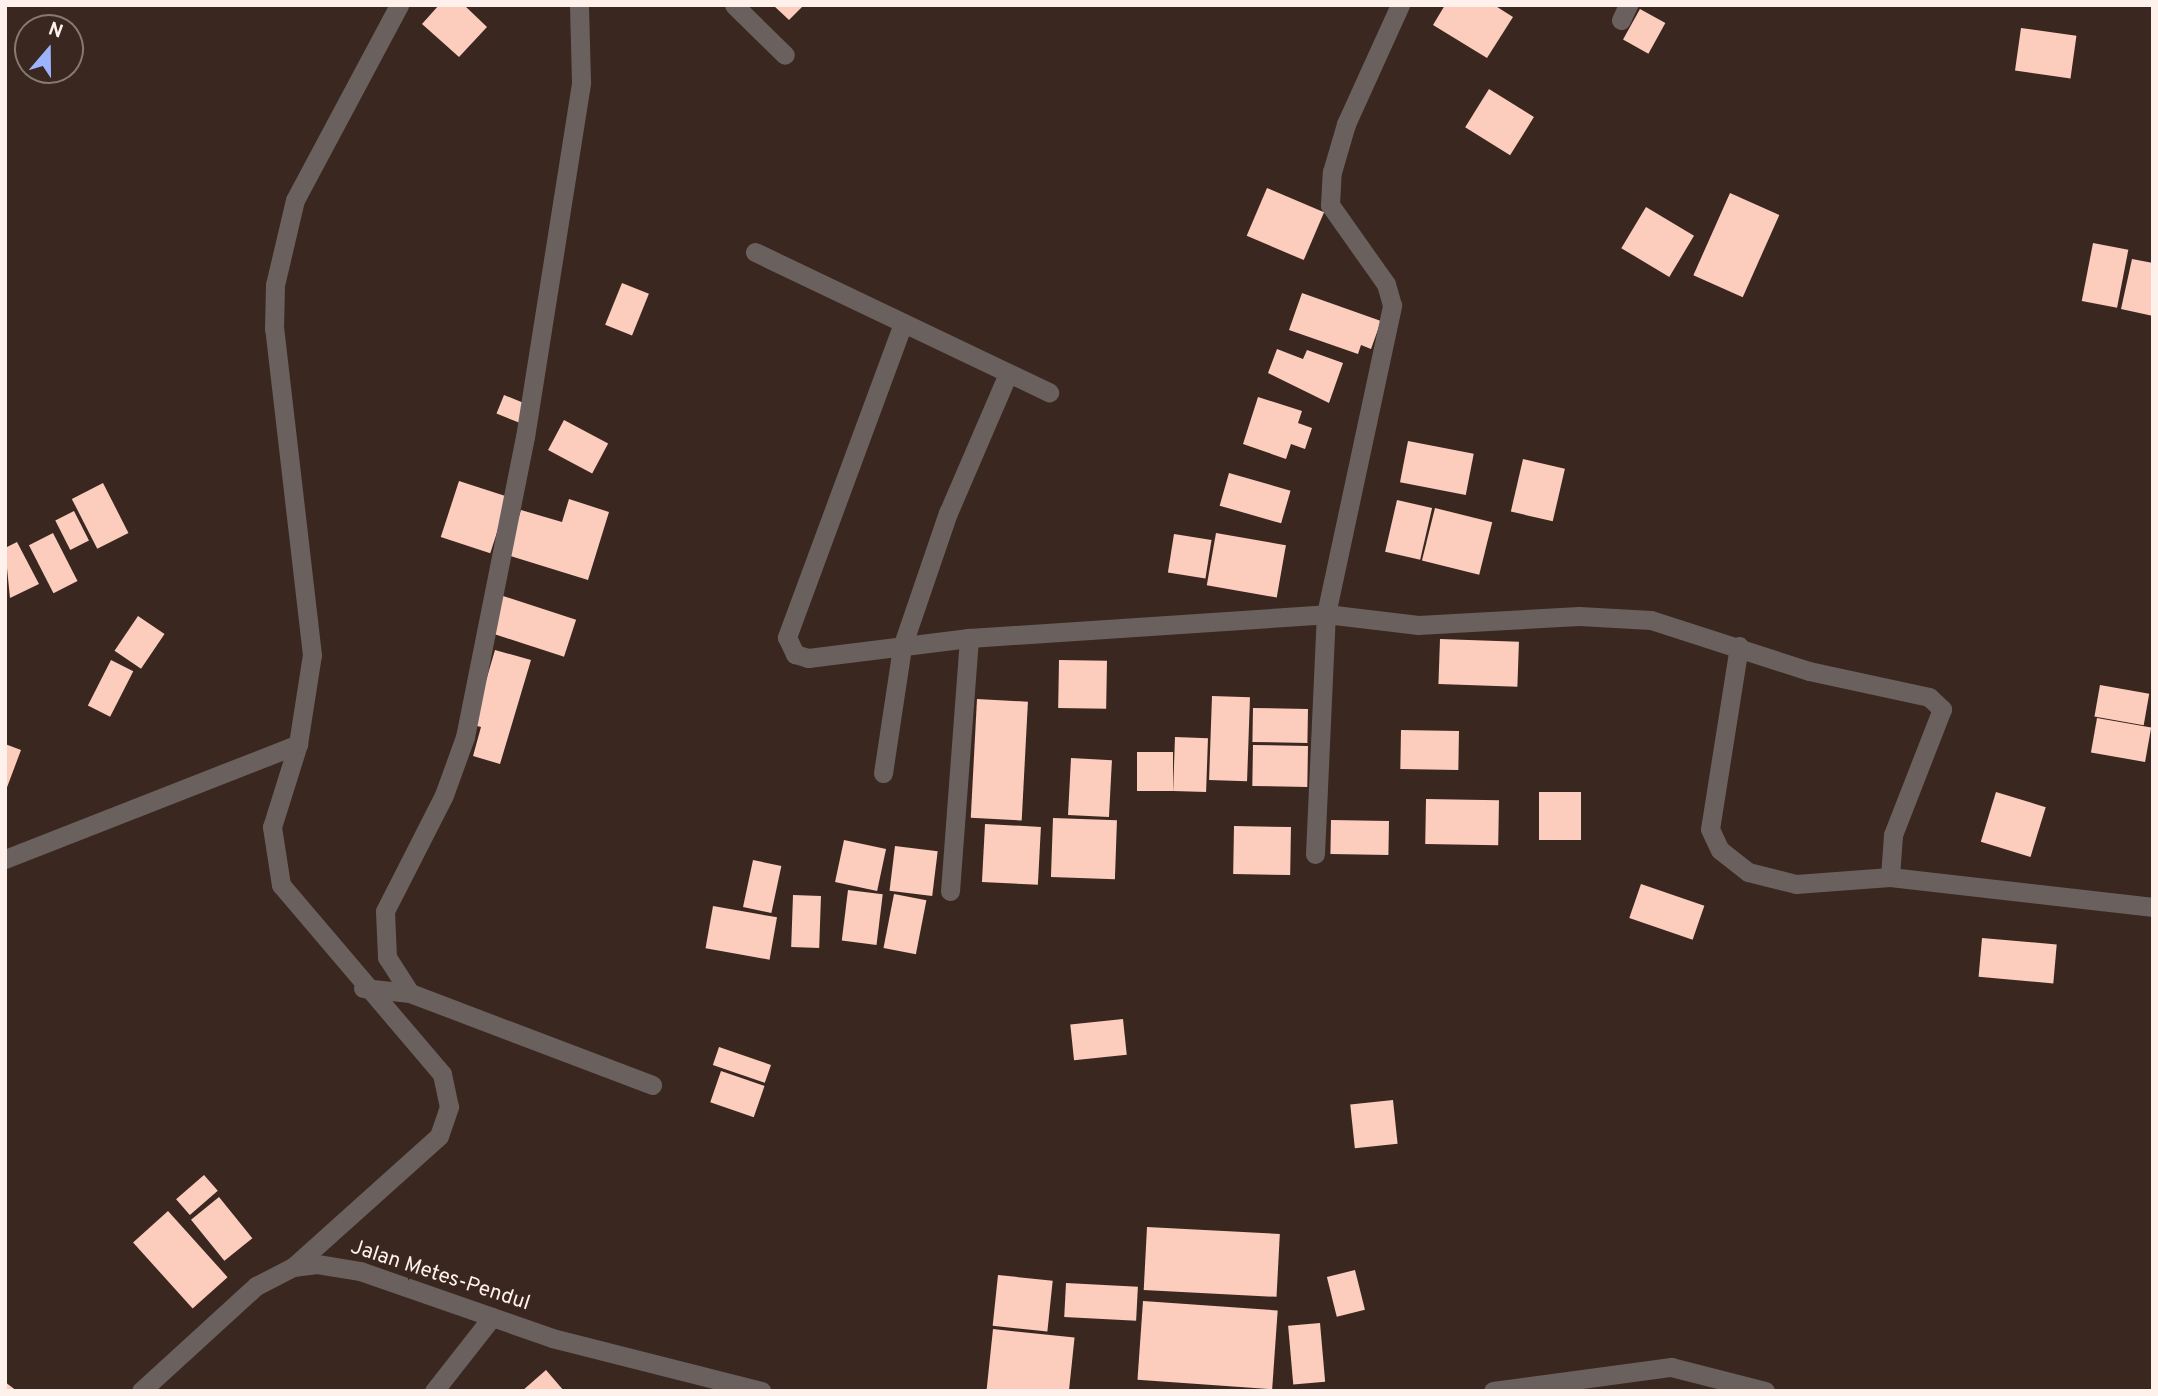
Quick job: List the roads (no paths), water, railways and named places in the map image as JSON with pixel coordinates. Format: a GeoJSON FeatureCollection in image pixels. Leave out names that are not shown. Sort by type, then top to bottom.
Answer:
{"type":"FeatureCollection","features":[{"type":"Feature","properties":{"kind":"street"},"geometry":{"type":"LineString","coordinates":[[293,1267],[439,1136],[446,1122],[442,1074],[363,988],[281,885],[272,827],[298,744],[312,655],[274,329],[275,285],[299,190],[398,5]]}},
{"type":"Feature","properties":{"kind":"street"},"geometry":{"type":"LineString","coordinates":[[410,993],[387,957],[385,911],[444,795],[465,737],[525,438],[579,95],[579,5]]}},
{"type":"Feature","properties":{"kind":"street"},"geometry":{"type":"LineString","coordinates":[[734,5],[785,55]]}},
{"type":"Feature","properties":{"kind":"street"},"geometry":{"type":"LineString","coordinates":[[1315,854],[1326,614],[1392,305],[1386,284],[1330,205],[1332,172],[1346,124],[1399,5]]}},
{"type":"Feature","properties":{"kind":"street"},"geometry":{"type":"LineString","coordinates":[[755,252],[902,326],[1049,392]]}},
{"type":"Feature","properties":{"kind":"street"},"geometry":{"type":"LineString","coordinates":[[902,326],[788,636],[795,654],[808,658],[969,638],[1326,614],[1418,625],[1579,616],[1651,620],[1739,646],[1810,671],[1929,697],[1942,709],[1893,835],[1890,877]]}},
{"type":"Feature","properties":{"kind":"street"},"geometry":{"type":"LineString","coordinates":[[883,773],[902,647],[948,513],[1008,373]]}},
{"type":"Feature","properties":{"kind":"street"},"geometry":{"type":"LineString","coordinates":[[950,891],[969,638]]}},
{"type":"Feature","properties":{"kind":"street"},"geometry":{"type":"LineString","coordinates":[[1739,646],[1710,829],[1720,850],[1748,872],[1796,884],[1890,877],[2153,906]]}},
{"type":"Feature","properties":{"kind":"street"},"geometry":{"type":"LineString","coordinates":[[5,859],[298,744]]}},
{"type":"Feature","properties":{"kind":"street"},"geometry":{"type":"LineString","coordinates":[[363,988],[410,993],[652,1085]]}},
{"type":"Feature","properties":{"kind":"street","name":"Jalan Metes-Pendul"},"geometry":{"type":"LineString","coordinates":[[141,1391],[256,1286],[293,1267],[342,1266],[492,1317],[657,1367],[761,1391]]}},
{"type":"Feature","properties":{"kind":"street"},"geometry":{"type":"LineString","coordinates":[[434,1391],[492,1317]]}},
{"type":"Feature","properties":{"kind":"street"},"geometry":{"type":"LineString","coordinates":[[1493,1391],[1671,1367],[1765,1391]]}}]}
